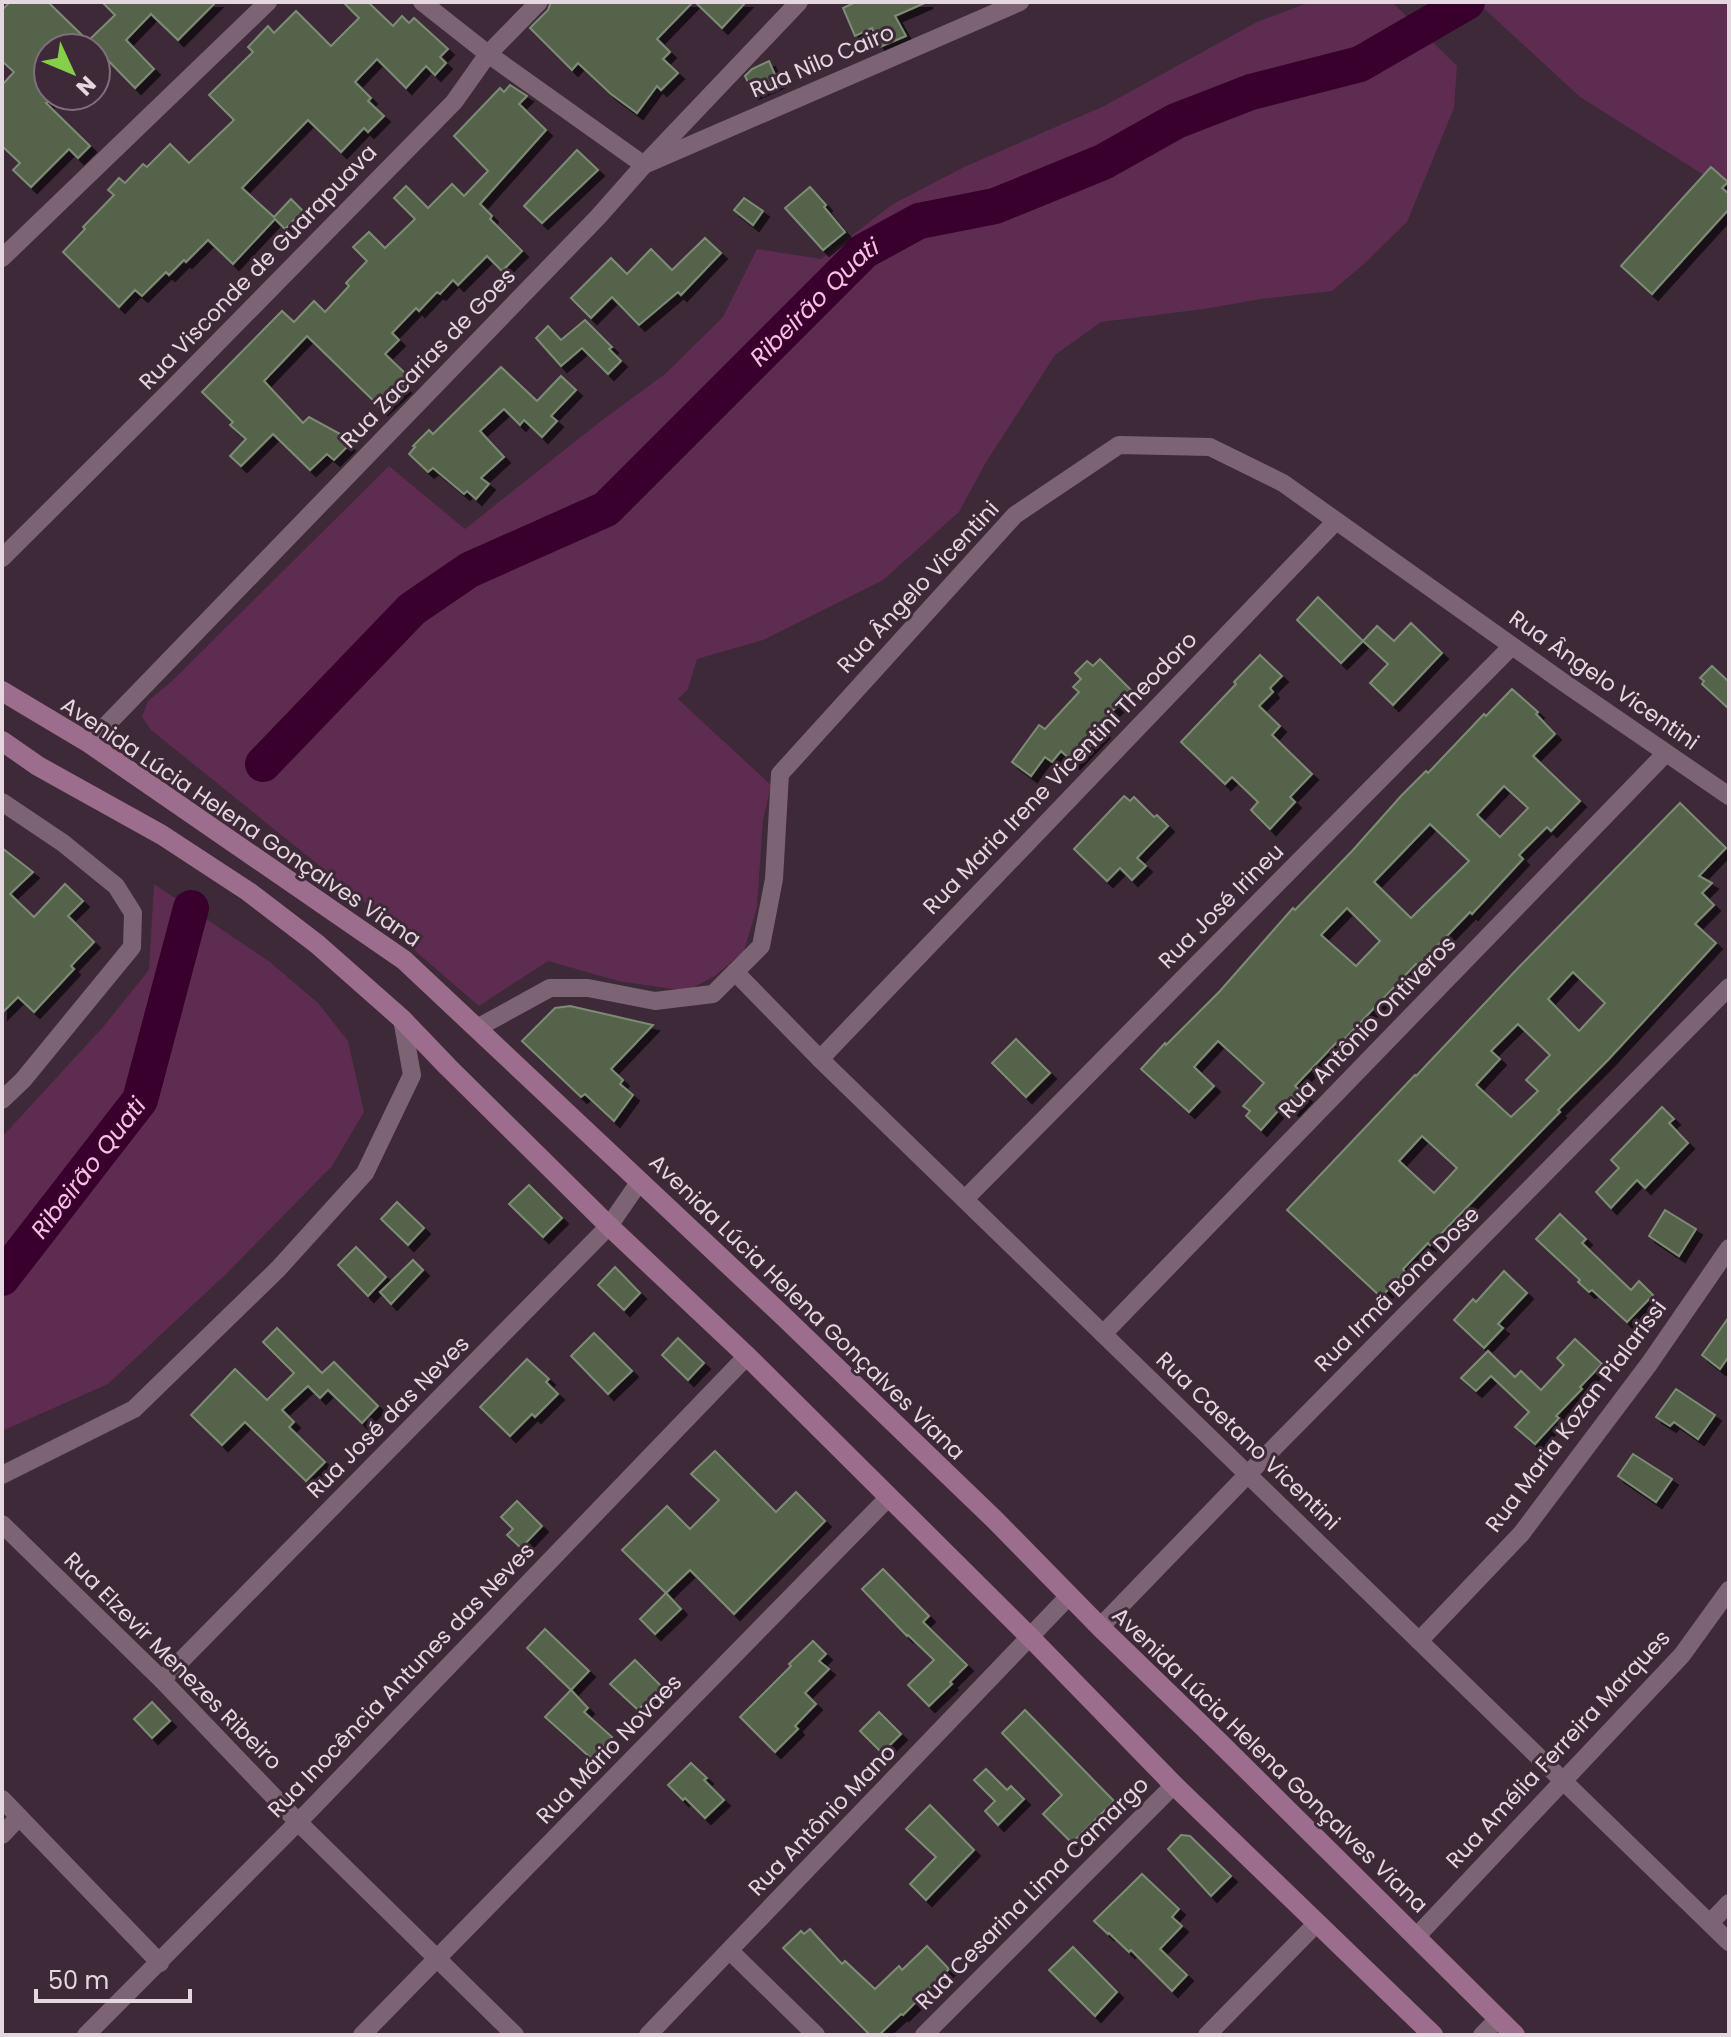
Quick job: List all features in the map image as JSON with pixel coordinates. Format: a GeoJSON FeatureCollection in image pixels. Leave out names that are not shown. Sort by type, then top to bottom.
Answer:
{"type":"FeatureCollection","features":[{"type":"Feature","properties":{"kind":"street"},"geometry":{"type":"LineString","coordinates":[[2,258],[268,2]]}},
{"type":"Feature","properties":{"kind":"street"},"geometry":{"type":"LineString","coordinates":[[422,2],[488,54],[644,165]]}},
{"type":"Feature","properties":{"kind":"street","name":"Rua Visconde de Guarapuava"},"geometry":{"type":"LineString","coordinates":[[2,558],[454,102],[488,54],[539,2]]}},
{"type":"Feature","properties":{"kind":"street","name":"Rua Zacarias de Goes"},"geometry":{"type":"LineString","coordinates":[[89,743],[598,217],[799,2]]}},
{"type":"Feature","properties":{"kind":"street","name":"Rua Nilo Cairo"},"geometry":{"type":"LineString","coordinates":[[644,165],[1020,2]]}},
{"type":"Feature","properties":{"kind":"street","name":"Rua Ângelo Vicentini"},"geometry":{"type":"LineString","coordinates":[[477,1028],[550,988],[588,988],[655,1001],[713,994],[761,946],[774,879],[780,774],[1015,515],[1119,445],[1210,447],[1283,483],[1729,796]]}},
{"type":"Feature","properties":{"kind":"street","name":"Rua Maria Irene Vicentini Theodoro"},"geometry":{"type":"LineString","coordinates":[[820,1059],[1336,521]]}},
{"type":"Feature","properties":{"kind":"street","name":"Rua José Irineu"},"geometry":{"type":"LineString","coordinates":[[965,1199],[1512,646]]}},
{"type":"Feature","properties":{"kind":"street","name":"Avenida Lúcia Helena Gonçalves Viana"},"geometry":{"type":"LineString","coordinates":[[2,691],[89,743],[404,960],[995,1520],[1515,2035]]}},
{"type":"Feature","properties":{"kind":"street"},"geometry":{"type":"LineString","coordinates":[[2,741],[23,758],[162,835],[277,913],[402,1019],[609,1226],[747,1356],[1174,1785],[1433,2035]]}},
{"type":"Feature","properties":{"kind":"street","name":"Rua Antônio Ontiveros"},"geometry":{"type":"LineString","coordinates":[[1103,1334],[1666,753]]}},
{"type":"Feature","properties":{"kind":"street"},"geometry":{"type":"LineString","coordinates":[[2,755],[23,758]]}},
{"type":"Feature","properties":{"kind":"street"},"geometry":{"type":"LineString","coordinates":[[2,802],[63,843],[116,886],[133,913],[132,947],[23,1080],[2,1100]]}},
{"type":"Feature","properties":{"kind":"street","name":"Rua Caetano Vicentini"},"geometry":{"type":"LineString","coordinates":[[735,972],[820,1059],[1729,1942]]}},
{"type":"Feature","properties":{"kind":"street","name":"Rua Irmã Bona Dose"},"geometry":{"type":"LineString","coordinates":[[1100,1627],[1729,987]]}},
{"type":"Feature","properties":{"kind":"street"},"geometry":{"type":"LineString","coordinates":[[2,1475],[134,1409],[278,1269],[365,1173],[412,1075],[402,1019]]}},
{"type":"Feature","properties":{"kind":"street","name":"Rua José das Neves"},"geometry":{"type":"LineString","coordinates":[[162,1680],[609,1226],[640,1181]]}},
{"type":"Feature","properties":{"kind":"street","name":"Rua Maria Kozan Pialarissi"},"geometry":{"type":"LineString","coordinates":[[1419,1641],[1521,1534],[1649,1364],[1729,1248]]}},
{"type":"Feature","properties":{"kind":"street","name":"Rua Inocência Antunes das Neves"},"geometry":{"type":"LineString","coordinates":[[86,2035],[298,1822],[747,1356]]}},
{"type":"Feature","properties":{"kind":"street","name":"Rua Mário Novaes"},"geometry":{"type":"LineString","coordinates":[[362,2035],[889,1497]]}},
{"type":"Feature","properties":{"kind":"street","name":"Rua Elzevir Menezes Ribeiro"},"geometry":{"type":"LineString","coordinates":[[2,1524],[515,2035]]}},
{"type":"Feature","properties":{"kind":"street","name":"Rua Amélia Ferreira Marques"},"geometry":{"type":"LineString","coordinates":[[1416,1937],[1682,1655],[1729,1590]]}},
{"type":"Feature","properties":{"kind":"street","name":"Rua Antônio Mano"},"geometry":{"type":"LineString","coordinates":[[648,2035],[1069,1596]]}},
{"type":"Feature","properties":{"kind":"street","name":"Rua Cesarina Lima Camargo"},"geometry":{"type":"LineString","coordinates":[[924,2035],[1174,1785]]}},
{"type":"Feature","properties":{"kind":"street"},"geometry":{"type":"LineString","coordinates":[[2,1799],[160,1963]]}},
{"type":"Feature","properties":{"kind":"street"},"geometry":{"type":"LineString","coordinates":[[2,1835],[19,1817]]}},
{"type":"Feature","properties":{"kind":"street"},"geometry":{"type":"LineString","coordinates":[[1710,1923],[1729,1903]]}},
{"type":"Feature","properties":{"kind":"street"},"geometry":{"type":"LineString","coordinates":[[1207,2035],[1317,1923]]}},
{"type":"Feature","properties":{"kind":"street"},"geometry":{"type":"LineString","coordinates":[[730,1951],[816,2035]]}},
{"type":"Feature","properties":{"kind":"street"},"geometry":{"type":"LineString","coordinates":[[1482,2035],[1498,2019]]}},
{"type":"Feature","properties":{"kind":"shaded area"},"geometry":{"type":"Polygon","coordinates":[[[1310,2],[1392,2],[1457,66],[1454,108],[1407,222],[1332,291],[1101,322],[1055,355],[985,464],[959,512],[883,580],[763,640],[697,659],[688,689],[678,699],[771,785],[763,820],[757,907],[744,951],[715,976],[686,991],[618,981],[548,961],[479,1006],[406,943],[402,932],[151,730],[142,717],[148,701],[172,681],[389,466],[465,529],[665,374],[723,317],[757,249],[821,259],[893,204],[964,167],[1104,106],[1257,22],[1310,2]]]}},
{"type":"Feature","properties":{"kind":"shaded area"},"geometry":{"type":"Polygon","coordinates":[[[1477,2],[1729,2],[1729,180],[1718,184],[1580,97],[1477,2]]]}},
{"type":"Feature","properties":{"kind":"shaded area"},"geometry":{"type":"Polygon","coordinates":[[[154,884],[270,962],[318,1003],[348,1041],[364,1112],[332,1166],[226,1274],[108,1384],[2,1431],[2,1137],[103,1027],[149,970],[154,884]]]}},
{"type":"Feature","properties":{"kind":"building"},"geometry":{"type":"Polygon","coordinates":[[[10,2],[48,2],[79,32],[32,32],[32,112],[55,112],[90,146],[78,158],[69,149],[31,187],[13,170],[20,163],[2,146],[2,85],[14,72],[2,61],[2,10],[10,2]]]}},
{"type":"Feature","properties":{"kind":"building"},"geometry":{"type":"Polygon","coordinates":[[[102,2],[216,2],[178,40],[151,14],[126,40],[154,69],[135,88],[112,64],[112,32],[97,32],[115,15],[102,2]]]}},
{"type":"Feature","properties":{"kind":"building"},"geometry":{"type":"Polygon","coordinates":[[[343,2],[368,2],[393,26],[402,16],[409,23],[414,18],[448,49],[440,57],[446,63],[435,75],[426,66],[406,88],[377,59],[355,82],[371,98],[368,101],[384,116],[368,132],[364,128],[341,152],[308,120],[242,188],[274,217],[291,199],[303,211],[285,229],[275,219],[233,264],[208,240],[169,275],[166,272],[142,296],[135,290],[119,307],[63,252],[114,195],[108,190],[119,178],[125,183],[143,164],[147,167],[170,144],[189,163],[234,120],[209,95],[253,52],[248,47],[268,26],[274,33],[296,11],[331,46],[359,18],[343,2]]]}},
{"type":"Feature","properties":{"kind":"building"},"geometry":{"type":"Polygon","coordinates":[[[551,2],[693,2],[657,39],[670,52],[663,59],[678,73],[661,90],[657,86],[637,113],[578,63],[572,70],[530,28],[548,10],[551,2]]]}},
{"type":"Feature","properties":{"kind":"building"},"geometry":{"type":"Polygon","coordinates":[[[695,2],[746,2],[722,28],[695,2]]]}},
{"type":"Feature","properties":{"kind":"building"},"geometry":{"type":"Polygon","coordinates":[[[856,2],[927,2],[895,16],[906,36],[880,47],[872,28],[855,36],[843,8],[856,2]]]}},
{"type":"Feature","properties":{"kind":"building"},"geometry":{"type":"Polygon","coordinates":[[[769,61],[778,82],[753,93],[745,76],[769,61]]]}},
{"type":"Feature","properties":{"kind":"building"},"geometry":{"type":"Polygon","coordinates":[[[510,85],[527,96],[519,104],[546,130],[480,204],[492,216],[490,219],[522,251],[502,271],[487,256],[458,285],[453,280],[419,311],[416,308],[392,333],[399,340],[385,354],[408,376],[401,384],[405,387],[382,409],[307,336],[264,381],[303,423],[309,417],[342,435],[349,445],[334,460],[327,454],[310,470],[273,434],[241,466],[230,456],[246,439],[202,392],[282,311],[294,322],[314,301],[325,312],[367,261],[353,247],[369,232],[385,248],[415,219],[394,198],[406,186],[428,208],[452,184],[464,196],[488,171],[454,136],[500,88],[504,92],[510,85]]]}},
{"type":"Feature","properties":{"kind":"building"},"geometry":{"type":"Polygon","coordinates":[[[577,150],[598,170],[542,223],[524,206],[577,150]]]}},
{"type":"Feature","properties":{"kind":"building"},"geometry":{"type":"Polygon","coordinates":[[[1711,167],[1728,182],[1722,188],[1729,194],[1729,209],[1652,294],[1621,266],[1711,167]]]}},
{"type":"Feature","properties":{"kind":"building"},"geometry":{"type":"Polygon","coordinates":[[[810,187],[845,232],[823,250],[785,208],[810,187]]]}},
{"type":"Feature","properties":{"kind":"building"},"geometry":{"type":"Polygon","coordinates":[[[744,198],[763,211],[753,225],[734,210],[744,198]]]}},
{"type":"Feature","properties":{"kind":"building"},"geometry":{"type":"Polygon","coordinates":[[[705,238],[721,253],[681,295],[678,292],[639,325],[612,297],[591,318],[571,298],[611,258],[627,274],[651,249],[672,270],[705,238]]]}},
{"type":"Feature","properties":{"kind":"building"},"geometry":{"type":"Polygon","coordinates":[[[585,320],[612,347],[609,349],[621,361],[608,374],[582,348],[561,366],[536,338],[548,326],[561,340],[585,320]]]}},
{"type":"Feature","properties":{"kind":"building"},"geometry":{"type":"Polygon","coordinates":[[[501,367],[537,401],[561,376],[576,390],[551,416],[557,421],[542,437],[524,420],[520,425],[504,409],[480,431],[504,457],[481,478],[489,484],[476,499],[467,491],[464,494],[433,468],[428,472],[409,454],[429,430],[433,434],[501,367]]]}},
{"type":"Feature","properties":{"kind":"building"},"geometry":{"type":"Polygon","coordinates":[[[1318,597],[1363,641],[1341,663],[1297,620],[1318,597]]]}},
{"type":"Feature","properties":{"kind":"building"},"geometry":{"type":"Polygon","coordinates":[[[1411,623],[1442,653],[1393,705],[1370,683],[1388,664],[1363,641],[1377,626],[1394,641],[1411,623]]]}},
{"type":"Feature","properties":{"kind":"building"},"geometry":{"type":"Polygon","coordinates":[[[1260,655],[1282,676],[1270,688],[1273,692],[1259,706],[1280,726],[1272,735],[1312,774],[1290,797],[1295,802],[1270,829],[1251,810],[1258,802],[1232,777],[1225,784],[1181,742],[1260,655]]]}},
{"type":"Feature","properties":{"kind":"building"},"geometry":{"type":"Polygon","coordinates":[[[1100,659],[1132,691],[1098,726],[1104,732],[1074,763],[1061,751],[1052,762],[1045,757],[1031,776],[1012,762],[1039,725],[1045,729],[1079,692],[1073,687],[1081,679],[1075,673],[1087,661],[1093,666],[1100,659]]]}},
{"type":"Feature","properties":{"kind":"building"},"geometry":{"type":"Polygon","coordinates":[[[1712,666],[1729,682],[1729,709],[1702,684],[1704,681],[1700,678],[1712,666]]]}},
{"type":"Feature","properties":{"kind":"building"},"geometry":{"type":"Polygon","coordinates":[[[1512,689],[1538,712],[1536,714],[1555,734],[1533,756],[1580,801],[1551,831],[1547,827],[1519,855],[1523,859],[1472,914],[1470,912],[1418,966],[1416,964],[1295,1086],[1306,1096],[1293,1110],[1285,1103],[1261,1130],[1246,1116],[1250,1111],[1243,1106],[1264,1083],[1218,1041],[1194,1067],[1214,1086],[1189,1112],[1141,1069],[1220,991],[1293,908],[1295,910],[1353,850],[1401,796],[1426,771],[1428,773],[1484,714],[1486,716],[1512,689]],[[1504,786],[1477,815],[1500,837],[1528,808],[1504,786]],[[1430,824],[1374,882],[1411,918],[1469,861],[1430,824]],[[1347,908],[1321,935],[1356,966],[1380,941],[1347,908]]]}},
{"type":"Feature","properties":{"kind":"building"},"geometry":{"type":"Polygon","coordinates":[[[1124,796],[1130,801],[1134,797],[1168,826],[1137,858],[1146,866],[1132,880],[1120,868],[1107,881],[1074,849],[1124,796]]]}},
{"type":"Feature","properties":{"kind":"building"},"geometry":{"type":"Polygon","coordinates":[[[1680,803],[1726,848],[1699,876],[1712,883],[1702,893],[1714,905],[1695,924],[1716,943],[1558,1110],[1560,1112],[1403,1269],[1405,1272],[1381,1297],[1287,1210],[1680,803]],[[1573,972],[1548,999],[1579,1031],[1605,1003],[1573,972]],[[1518,1024],[1491,1051],[1500,1059],[1476,1085],[1511,1117],[1538,1091],[1526,1080],[1550,1055],[1518,1024]],[[1422,1136],[1399,1161],[1434,1193],[1457,1168],[1422,1136]]]}},
{"type":"Feature","properties":{"kind":"building"},"geometry":{"type":"Polygon","coordinates":[[[2,848],[33,872],[10,894],[34,917],[65,884],[83,901],[68,916],[94,942],[34,1012],[18,997],[2,1013],[2,848]]]}},
{"type":"Feature","properties":{"kind":"building"},"geometry":{"type":"Polygon","coordinates":[[[570,1006],[653,1025],[611,1069],[623,1080],[620,1084],[633,1095],[614,1121],[585,1094],[581,1097],[522,1041],[555,1008],[570,1006]]]}},
{"type":"Feature","properties":{"kind":"building"},"geometry":{"type":"Polygon","coordinates":[[[1016,1039],[1050,1073],[1026,1097],[992,1063],[1016,1039]]]}},
{"type":"Feature","properties":{"kind":"building"},"geometry":{"type":"Polygon","coordinates":[[[1662,1107],[1674,1119],[1669,1123],[1688,1143],[1645,1188],[1637,1180],[1611,1208],[1596,1192],[1619,1168],[1611,1160],[1662,1107]]]}},
{"type":"Feature","properties":{"kind":"building"},"geometry":{"type":"Polygon","coordinates":[[[529,1185],[562,1218],[543,1237],[509,1204],[529,1185]]]}},
{"type":"Feature","properties":{"kind":"building"},"geometry":{"type":"Polygon","coordinates":[[[397,1202],[424,1228],[408,1245],[381,1219],[397,1202]]]}},
{"type":"Feature","properties":{"kind":"building"},"geometry":{"type":"Polygon","coordinates":[[[1665,1210],[1696,1229],[1679,1256],[1649,1236],[1665,1210]]]}},
{"type":"Feature","properties":{"kind":"building"},"geometry":{"type":"Polygon","coordinates":[[[1560,1214],[1586,1239],[1582,1243],[1631,1290],[1639,1281],[1653,1295],[1627,1322],[1592,1290],[1589,1292],[1578,1282],[1580,1280],[1536,1239],[1560,1214]]]}},
{"type":"Feature","properties":{"kind":"building"},"geometry":{"type":"Polygon","coordinates":[[[356,1247],[386,1277],[368,1296],[338,1265],[356,1247]]]}},
{"type":"Feature","properties":{"kind":"building"},"geometry":{"type":"Polygon","coordinates":[[[413,1260],[423,1270],[391,1304],[380,1292],[413,1260]]]}},
{"type":"Feature","properties":{"kind":"building"},"geometry":{"type":"Polygon","coordinates":[[[615,1267],[640,1293],[624,1310],[598,1285],[615,1267]]]}},
{"type":"Feature","properties":{"kind":"building"},"geometry":{"type":"Polygon","coordinates":[[[1504,1271],[1527,1293],[1498,1324],[1503,1328],[1484,1348],[1454,1320],[1473,1299],[1476,1302],[1504,1271]]]}},
{"type":"Feature","properties":{"kind":"building"},"geometry":{"type":"Polygon","coordinates":[[[1729,1317],[1729,1356],[1720,1369],[1702,1355],[1729,1317]]]}},
{"type":"Feature","properties":{"kind":"building"},"geometry":{"type":"Polygon","coordinates":[[[277,1328],[322,1373],[334,1362],[378,1406],[362,1423],[328,1390],[320,1398],[308,1386],[282,1410],[294,1422],[289,1427],[325,1462],[306,1481],[245,1422],[222,1445],[191,1415],[235,1369],[267,1400],[294,1373],[263,1342],[277,1328]]]}},
{"type":"Feature","properties":{"kind":"building"},"geometry":{"type":"Polygon","coordinates":[[[594,1333],[632,1371],[608,1394],[571,1356],[594,1333]]]}},
{"type":"Feature","properties":{"kind":"building"},"geometry":{"type":"Polygon","coordinates":[[[678,1338],[704,1363],[688,1380],[662,1355],[678,1338]]]}},
{"type":"Feature","properties":{"kind":"building"},"geometry":{"type":"Polygon","coordinates":[[[1575,1339],[1602,1364],[1535,1444],[1515,1427],[1529,1412],[1491,1376],[1476,1391],[1461,1378],[1488,1351],[1515,1377],[1521,1371],[1541,1390],[1564,1365],[1557,1358],[1575,1339]]]}},
{"type":"Feature","properties":{"kind":"building"},"geometry":{"type":"Polygon","coordinates":[[[527,1359],[549,1379],[546,1382],[558,1394],[510,1436],[480,1407],[527,1359]]]}},
{"type":"Feature","properties":{"kind":"building"},"geometry":{"type":"Polygon","coordinates":[[[1676,1389],[1715,1415],[1698,1439],[1674,1422],[1670,1426],[1656,1417],[1676,1389]]]}},
{"type":"Feature","properties":{"kind":"building"},"geometry":{"type":"Polygon","coordinates":[[[715,1451],[776,1512],[796,1492],[825,1521],[734,1614],[690,1570],[666,1593],[622,1550],[667,1506],[690,1529],[719,1500],[691,1474],[715,1451]]]}},
{"type":"Feature","properties":{"kind":"building"},"geometry":{"type":"Polygon","coordinates":[[[1633,1454],[1672,1479],[1656,1502],[1618,1476],[1633,1454]]]}},
{"type":"Feature","properties":{"kind":"building"},"geometry":{"type":"Polygon","coordinates":[[[517,1501],[542,1526],[521,1548],[507,1535],[513,1529],[501,1517],[517,1501]]]}},
{"type":"Feature","properties":{"kind":"building"},"geometry":{"type":"Polygon","coordinates":[[[883,1569],[929,1616],[923,1622],[967,1665],[929,1706],[908,1685],[934,1660],[862,1589],[883,1569]]]}},
{"type":"Feature","properties":{"kind":"building"},"geometry":{"type":"Polygon","coordinates":[[[666,1593],[681,1609],[655,1634],[640,1619],[666,1593]]]}},
{"type":"Feature","properties":{"kind":"building"},"geometry":{"type":"Polygon","coordinates":[[[545,1629],[589,1671],[571,1690],[527,1648],[545,1629]]]}},
{"type":"Feature","properties":{"kind":"building"},"geometry":{"type":"Polygon","coordinates":[[[813,1641],[826,1654],[819,1661],[829,1669],[805,1693],[816,1704],[795,1726],[798,1729],[775,1752],[740,1717],[813,1641]]]}},
{"type":"Feature","properties":{"kind":"building"},"geometry":{"type":"Polygon","coordinates":[[[635,1660],[662,1687],[638,1710],[610,1684],[635,1660]]]}},
{"type":"Feature","properties":{"kind":"building"},"geometry":{"type":"Polygon","coordinates":[[[571,1690],[588,1708],[584,1712],[612,1737],[592,1759],[545,1717],[571,1690]]]}},
{"type":"Feature","properties":{"kind":"building"},"geometry":{"type":"Polygon","coordinates":[[[152,1702],[170,1721],[152,1738],[134,1719],[152,1702]]]}},
{"type":"Feature","properties":{"kind":"building"},"geometry":{"type":"Polygon","coordinates":[[[1025,1710],[1114,1801],[1072,1843],[1043,1814],[1062,1795],[1002,1733],[1025,1710]]]}},
{"type":"Feature","properties":{"kind":"building"},"geometry":{"type":"Polygon","coordinates":[[[879,1712],[901,1734],[882,1753],[860,1731],[879,1712]]]}},
{"type":"Feature","properties":{"kind":"building"},"geometry":{"type":"Polygon","coordinates":[[[691,1763],[724,1800],[705,1818],[668,1785],[691,1763]]]}},
{"type":"Feature","properties":{"kind":"building"},"geometry":{"type":"Polygon","coordinates":[[[986,1769],[1007,1790],[1011,1786],[1024,1799],[998,1825],[985,1811],[995,1801],[974,1780],[986,1769]]]}},
{"type":"Feature","properties":{"kind":"building"},"geometry":{"type":"Polygon","coordinates":[[[930,1805],[974,1850],[926,1900],[910,1884],[936,1857],[906,1829],[930,1805]]]}},
{"type":"Feature","properties":{"kind":"building"},"geometry":{"type":"Polygon","coordinates":[[[1181,1835],[1190,1836],[1231,1876],[1211,1896],[1168,1849],[1181,1835]]]}},
{"type":"Feature","properties":{"kind":"building"},"geometry":{"type":"Polygon","coordinates":[[[1142,1874],[1179,1909],[1172,1917],[1182,1926],[1160,1949],[1187,1975],[1172,1991],[1131,1950],[1129,1952],[1094,1921],[1142,1874]]]}},
{"type":"Feature","properties":{"kind":"building"},"geometry":{"type":"Polygon","coordinates":[[[810,1929],[842,1964],[845,1961],[875,1989],[899,1966],[902,1970],[927,1946],[949,1969],[903,2015],[879,2035],[870,2035],[783,1948],[801,1931],[804,1934],[810,1929]]]}},
{"type":"Feature","properties":{"kind":"building"},"geometry":{"type":"Polygon","coordinates":[[[1073,1947],[1117,1992],[1095,2016],[1049,1970],[1073,1947]]]}},
{"type":"Feature","properties":{"kind":"waterway","name":"Ribeirão Quati"},"geometry":{"type":"LineString","coordinates":[[263,764],[412,609],[469,570],[606,509],[864,251],[919,221],[995,206],[1103,162],[1176,121],[1251,92],[1360,64],[1467,2]]}},
{"type":"Feature","properties":{"kind":"waterway","name":"Ribeirão Quati"},"geometry":{"type":"LineString","coordinates":[[2,1278],[140,1100],[191,908]]}}]}
